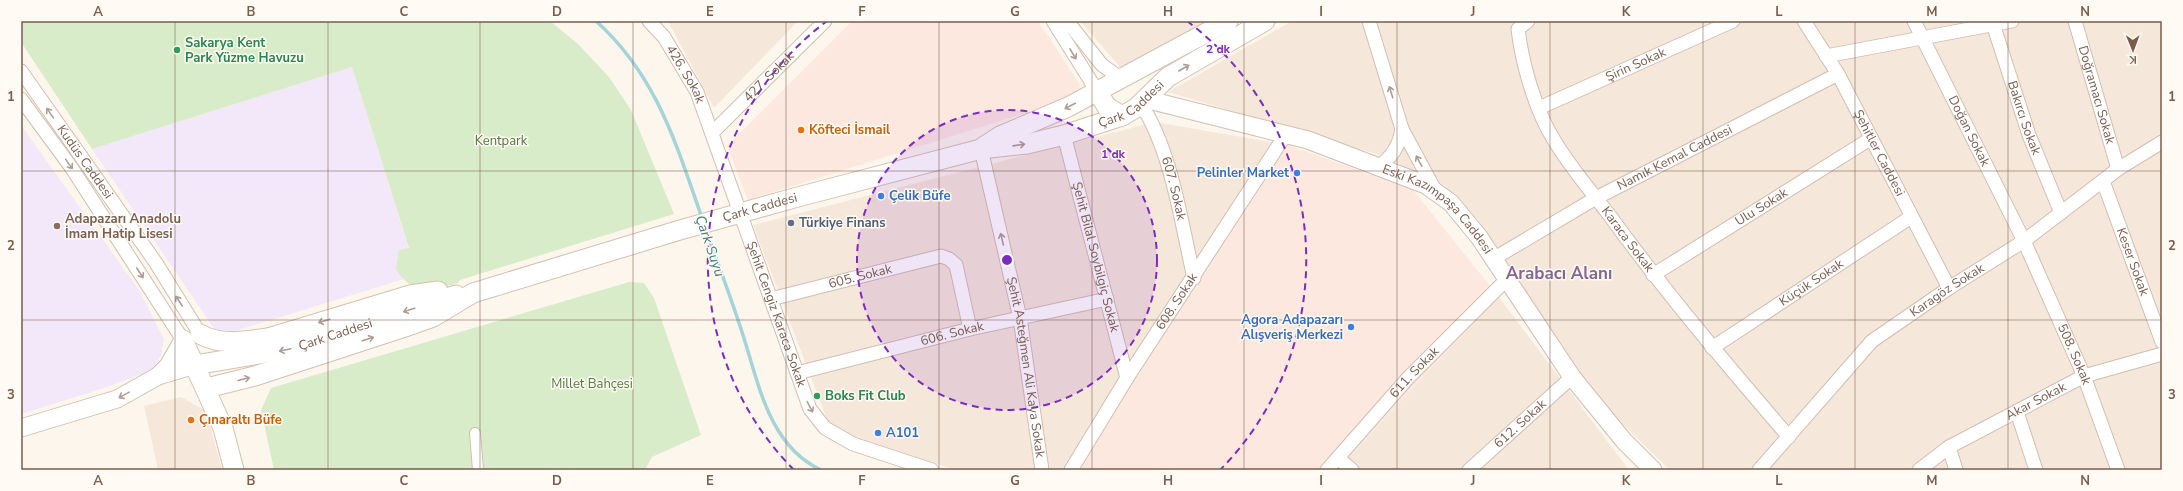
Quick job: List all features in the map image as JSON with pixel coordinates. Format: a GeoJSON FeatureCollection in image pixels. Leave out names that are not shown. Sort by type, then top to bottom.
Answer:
{"type":"FeatureCollection","features":[{"type":"Feature","properties":{"kind":"main road","name":"Çark Caddesi"},"geometry":{"type":"LineString","coordinates":[[981,149],[1000,136],[1068,107],[1228,21]]}},
{"type":"Feature","properties":{"kind":"main road","name":"Çark Caddesi"},"geometry":{"type":"LineString","coordinates":[[202,364],[295,348],[465,294],[735,214],[981,149],[1027,144],[1064,135],[1122,116],[1143,102],[1168,77],[1265,21]]}},
{"type":"Feature","properties":{"kind":"main road"},"geometry":{"type":"LineString","coordinates":[[1120,78],[1136,84],[1141,89],[1143,102]]}},
{"type":"Feature","properties":{"kind":"main road"},"geometry":{"type":"LineString","coordinates":[[1098,91],[1107,106],[1122,116]]}},
{"type":"Feature","properties":{"kind":"main road"},"geometry":{"type":"LineString","coordinates":[[234,470],[223,428],[207,388],[202,364],[192,337],[222,341],[246,341],[268,338],[410,295],[432,291],[465,294]]}},
{"type":"Feature","properties":{"kind":"main road","name":"Çark Caddesi"},"geometry":{"type":"LineString","coordinates":[[207,388],[255,376],[405,328],[433,317],[465,294]]}},
{"type":"Feature","properties":{"kind":"street","name":"426. Sokak"},"geometry":{"type":"LineString","coordinates":[[649,21],[664,37],[697,92],[712,133]]}},
{"type":"Feature","properties":{"kind":"street","name":"427. Sokak"},"geometry":{"type":"LineString","coordinates":[[712,133],[825,21]]}},
{"type":"Feature","properties":{"kind":"street"},"geometry":{"type":"LineString","coordinates":[[1053,21],[1098,91]]}},
{"type":"Feature","properties":{"kind":"street"},"geometry":{"type":"LineString","coordinates":[[1067,21],[1102,65],[1120,78]]}},
{"type":"Feature","properties":{"kind":"street"},"geometry":{"type":"LineString","coordinates":[[1369,21],[1402,129],[1436,192]]}},
{"type":"Feature","properties":{"kind":"street","name":"Karaca Sokak"},"geometry":{"type":"LineString","coordinates":[[1528,21],[1518,28],[1520,52],[1539,108],[1554,140],[1653,275],[1712,348],[1789,437]]}},
{"type":"Feature","properties":{"kind":"street","name":"Şirin Sokak"},"geometry":{"type":"LineString","coordinates":[[1539,108],[1733,21]]}},
{"type":"Feature","properties":{"kind":"street","name":"Şehitler Caddesi"},"geometry":{"type":"LineString","coordinates":[[1804,21],[1838,74],[1870,139],[1949,288]]}},
{"type":"Feature","properties":{"kind":"street","name":"Doğan Sokak"},"geometry":{"type":"LineString","coordinates":[[1914,21],[2024,241]]}},
{"type":"Feature","properties":{"kind":"street"},"geometry":{"type":"LineString","coordinates":[[1826,56],[1993,23],[2012,21]]}},
{"type":"Feature","properties":{"kind":"street","name":"Doğramacı Sokak"},"geometry":{"type":"LineString","coordinates":[[2075,21],[2118,169]]}},
{"type":"Feature","properties":{"kind":"street","name":"Bakırcı Sokak"},"geometry":{"type":"LineString","coordinates":[[1993,23],[2029,135],[2061,213]]}},
{"type":"Feature","properties":{"kind":"street","name":"Kudüs Caddesi"},"geometry":{"type":"LineString","coordinates":[[21,71],[156,264],[192,337]]}},
{"type":"Feature","properties":{"kind":"street","name":"Namık Kemal Caddesi"},"geometry":{"type":"LineString","coordinates":[[1493,259],[1596,198],[1838,74]]}},
{"type":"Feature","properties":{"kind":"street","name":"Kudüs Caddesi"},"geometry":{"type":"LineString","coordinates":[[21,99],[27,114],[71,167],[192,337]]}},
{"type":"Feature","properties":{"kind":"street","name":"Eski Kazımpaşa Caddesi"},"geometry":{"type":"LineString","coordinates":[[1143,102],[1286,134],[1380,166],[1426,185],[1436,192],[1451,203],[1479,237],[1572,377],[1624,441],[1653,470]]}},
{"type":"Feature","properties":{"kind":"street","name":"607. Sokak"},"geometry":{"type":"LineString","coordinates":[[1143,102],[1151,120],[1168,170],[1194,278]]}},
{"type":"Feature","properties":{"kind":"street"},"geometry":{"type":"LineString","coordinates":[[1380,166],[1390,158],[1399,145],[1402,129]]}},
{"type":"Feature","properties":{"kind":"street","name":"Şehit Cengiz Karaca Sokak"},"geometry":{"type":"LineString","coordinates":[[712,133],[735,214],[772,299],[810,409],[825,428],[852,444],[932,470]]}},
{"type":"Feature","properties":{"kind":"street","name":"608. Sokak"},"geometry":{"type":"LineString","coordinates":[[1071,470],[1127,378],[1194,278],[1286,134]]}},
{"type":"Feature","properties":{"kind":"street","name":"Şehit Bilal Soybilgiç Sokak"},"geometry":{"type":"LineString","coordinates":[[1064,135],[1127,378]]}},
{"type":"Feature","properties":{"kind":"street","name":"Ulu Sokak"},"geometry":{"type":"LineString","coordinates":[[1653,275],[1870,139]]}},
{"type":"Feature","properties":{"kind":"street","name":"Karagöz Sokak"},"geometry":{"type":"LineString","coordinates":[[1759,470],[1872,340],[1949,288],[2024,241],[2118,169],[2162,142]]}},
{"type":"Feature","properties":{"kind":"street","name":"Şehit Asteğmen Ali Kaya Sokak"},"geometry":{"type":"LineString","coordinates":[[981,149],[1020,318],[1042,470]]}},
{"type":"Feature","properties":{"kind":"street","name":"Keser Sokak"},"geometry":{"type":"LineString","coordinates":[[2103,181],[2162,342]]}},
{"type":"Feature","properties":{"kind":"street","name":"Küçük Sokak"},"geometry":{"type":"LineString","coordinates":[[1712,348],[1911,217]]}},
{"type":"Feature","properties":{"kind":"street","name":"508. Sokak"},"geometry":{"type":"LineString","coordinates":[[2024,241],[2084,376],[2118,470]]}},
{"type":"Feature","properties":{"kind":"street","name":"605. Sokak"},"geometry":{"type":"LineString","coordinates":[[772,299],[941,256],[949,258],[956,265],[970,329]]}},
{"type":"Feature","properties":{"kind":"street","name":"611. Sokak"},"geometry":{"type":"LineString","coordinates":[[1327,470],[1408,378],[1506,279]]}},
{"type":"Feature","properties":{"kind":"street","name":"606. Sokak"},"geometry":{"type":"LineString","coordinates":[[797,373],[970,329],[1107,299]]}},
{"type":"Feature","properties":{"kind":"street"},"geometry":{"type":"LineString","coordinates":[[158,376],[192,337]]}},
{"type":"Feature","properties":{"kind":"street","name":"Akar Sokak"},"geometry":{"type":"LineString","coordinates":[[1919,470],[1949,447],[2084,376],[2162,354]]}},
{"type":"Feature","properties":{"kind":"street"},"geometry":{"type":"LineString","coordinates":[[21,428],[117,399],[158,376],[202,364]]}},
{"type":"Feature","properties":{"kind":"street","name":"612. Sokak"},"geometry":{"type":"LineString","coordinates":[[1469,470],[1572,377]]}},
{"type":"Feature","properties":{"kind":"street"},"geometry":{"type":"LineString","coordinates":[[2016,412],[2036,470]]}},
{"type":"Feature","properties":{"kind":"street"},"geometry":{"type":"LineString","coordinates":[[475,433],[478,470]]}},
{"type":"Feature","properties":{"kind":"street"},"geometry":{"type":"LineString","coordinates":[[1949,447],[1956,470]]}},
{"type":"Feature","properties":{"kind":"street"},"geometry":{"type":"LineString","coordinates":[[1338,458],[1352,470]]}},
{"type":"Feature","properties":{"kind":"shaded area"},"geometry":{"type":"Polygon","coordinates":[[[668,21],[798,21],[714,108],[668,21]]]}},
{"type":"Feature","properties":{"kind":"shaded area"},"geometry":{"type":"Polygon","coordinates":[[[852,21],[1038,21],[1080,85],[1077,97],[748,200],[727,146],[852,21]]]}},
{"type":"Feature","properties":{"kind":"shaded area"},"geometry":{"type":"Polygon","coordinates":[[[1080,21],[1208,21],[1121,68],[1080,21]]]}},
{"type":"Feature","properties":{"kind":"shaded area"},"geometry":{"type":"Polygon","coordinates":[[[1292,21],[2162,21],[2162,470],[1670,470],[1599,401],[1513,277],[1444,185],[1380,155],[1168,92],[1292,21]]]}},
{"type":"Feature","properties":{"kind":"shaded area"},"geometry":{"type":"Polygon","coordinates":[[[352,67],[417,275],[219,336],[92,149],[352,67]]]}},
{"type":"Feature","properties":{"kind":"shaded area"},"geometry":{"type":"Polygon","coordinates":[[[1155,122],[1288,145],[1078,470],[956,470],[831,430],[753,225],[1155,122]]]}},
{"type":"Feature","properties":{"kind":"shaded area","name":"Adapazarı Anadolu İmam Hatip Lisesi"},"geometry":{"type":"Polygon","coordinates":[[[21,125],[139,290],[164,339],[161,355],[152,370],[107,387],[21,414],[21,125]]]}},
{"type":"Feature","properties":{"kind":"shaded area"},"geometry":{"type":"Polygon","coordinates":[[[1288,145],[1413,190],[1498,296],[1337,470],[1078,470],[1288,145]]]}},
{"type":"Feature","properties":{"kind":"shaded area"},"geometry":{"type":"Polygon","coordinates":[[[1498,296],[1629,470],[1337,470],[1498,296]]]}},
{"type":"Feature","properties":{"kind":"shaded area"},"geometry":{"type":"Polygon","coordinates":[[[181,397],[206,411],[222,470],[158,470],[144,406],[181,397]]]}},
{"type":"Feature","properties":{"kind":"green space","name":"Kentpark"},"geometry":{"type":"Polygon","coordinates":[[[21,21],[550,21],[578,44],[609,77],[631,110],[674,214],[460,280],[458,283],[431,289],[416,287],[409,284],[402,278],[396,269],[399,250],[409,248],[352,67],[92,149],[21,42],[21,21]]]}},
{"type":"Feature","properties":{"kind":"green space","name":"Millet Bahçesi"},"geometry":{"type":"Polygon","coordinates":[[[629,282],[644,283],[654,298],[701,435],[652,457],[645,470],[274,470],[261,410],[271,388],[629,282]]]}},
{"type":"Feature","properties":{"kind":"waterway","name":"Çark Suyu"},"geometry":{"type":"LineString","coordinates":[[596,21],[617,42],[635,65],[662,112],[683,164],[702,218]]}},
{"type":"Feature","properties":{"kind":"waterway","name":"Çark Suyu"},"geometry":{"type":"LineString","coordinates":[[705,228],[741,329],[767,409],[776,428],[788,444],[803,459],[821,470]]}},
{"type":"Feature","properties":{"kind":"place","name":"Sakarya Kent Park Yüzme Havuzu"},"geometry":{"type":"Point","coordinates":[177,50]}},
{"type":"Feature","properties":{"kind":"place","name":"Köfteci İsmail"},"geometry":{"type":"Point","coordinates":[801,130]}},
{"type":"Feature","properties":{"kind":"place","name":"Pelinler Market"},"geometry":{"type":"Point","coordinates":[1297,173]}},
{"type":"Feature","properties":{"kind":"place","name":"Çelik Büfe"},"geometry":{"type":"Point","coordinates":[881,196]}},
{"type":"Feature","properties":{"kind":"place","name":"Türkiye Finans"},"geometry":{"type":"Point","coordinates":[791,223]}},
{"type":"Feature","properties":{"kind":"place","name":"Adapazarı Anadolu İmam Hatip Lisesi"},"geometry":{"type":"Point","coordinates":[57,226]}},
{"type":"Feature","properties":{"kind":"place","name":"Agora Adapazarı Alışveriş Merkezi"},"geometry":{"type":"Point","coordinates":[1351,327]}},
{"type":"Feature","properties":{"kind":"place","name":"Boks Fit Club"},"geometry":{"type":"Point","coordinates":[817,396]}},
{"type":"Feature","properties":{"kind":"place","name":"Çınaraltı Büfe"},"geometry":{"type":"Point","coordinates":[191,420]}},
{"type":"Feature","properties":{"kind":"place","name":"A101"},"geometry":{"type":"Point","coordinates":[878,433]}},
{"type":"Feature","properties":{"kind":"district","name":"Arabacı Alanı"},"geometry":{"type":"Point","coordinates":[1559,273]}}]}
